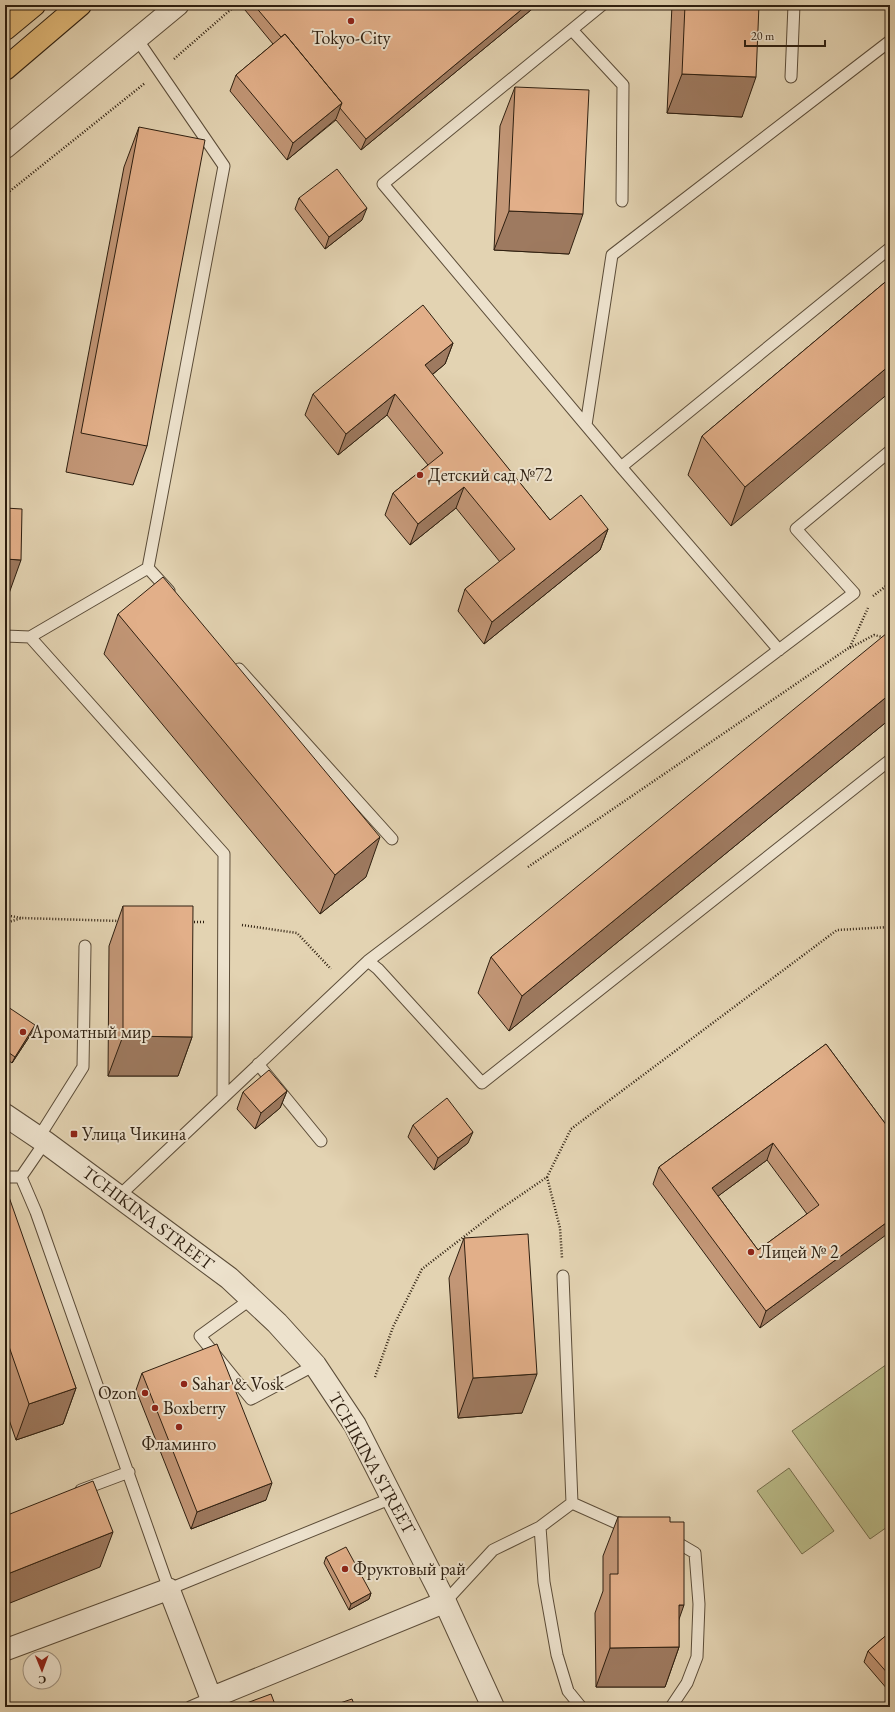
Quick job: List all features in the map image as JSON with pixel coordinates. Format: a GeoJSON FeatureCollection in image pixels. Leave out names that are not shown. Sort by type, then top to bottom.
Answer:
{"type":"FeatureCollection","features":[{"type":"Feature","properties":{"kind":"main road"},"geometry":{"type":"LineString","coordinates":[[5,29],[34,5]]}},
{"type":"Feature","properties":{"kind":"main road"},"geometry":{"type":"LineString","coordinates":[[5,68],[80,5]]}},
{"type":"Feature","properties":{"kind":"street"},"geometry":{"type":"LineString","coordinates":[[5,148],[178,5]]}},
{"type":"Feature","properties":{"kind":"street","name":"TCHIKINA STREET"},"geometry":{"type":"LineString","coordinates":[[5,1115],[42,1139],[228,1278],[277,1323],[316,1365],[355,1425],[445,1602],[493,1707]]}},
{"type":"Feature","properties":{"kind":"street"},"geometry":{"type":"LineString","coordinates":[[5,1650],[169,1589],[211,1698],[445,1602]]}},
{"type":"Feature","properties":{"kind":"lane"},"geometry":{"type":"LineString","coordinates":[[602,5],[383,184],[621,467],[778,650]]}},
{"type":"Feature","properties":{"kind":"lane"},"geometry":{"type":"LineString","coordinates":[[791,77],[794,5]]}},
{"type":"Feature","properties":{"kind":"lane"},"geometry":{"type":"LineString","coordinates":[[572,30],[623,85],[622,201]]}},
{"type":"Feature","properties":{"kind":"lane"},"geometry":{"type":"LineString","coordinates":[[5,636],[30,637],[148,568],[224,166],[137,39]]}},
{"type":"Feature","properties":{"kind":"lane"},"geometry":{"type":"LineString","coordinates":[[586,425],[612,255],[890,41]]}},
{"type":"Feature","properties":{"kind":"lane"},"geometry":{"type":"LineString","coordinates":[[621,467],[890,248]]}},
{"type":"Feature","properties":{"kind":"lane"},"geometry":{"type":"LineString","coordinates":[[119,1196],[368,961],[854,593],[796,529],[890,451]]}},
{"type":"Feature","properties":{"kind":"lane"},"geometry":{"type":"LineString","coordinates":[[148,568],[175,597]]}},
{"type":"Feature","properties":{"kind":"lane"},"geometry":{"type":"LineString","coordinates":[[30,637],[224,854],[223,1098]]}},
{"type":"Feature","properties":{"kind":"lane"},"geometry":{"type":"LineString","coordinates":[[233,662],[392,839]]}},
{"type":"Feature","properties":{"kind":"lane"},"geometry":{"type":"LineString","coordinates":[[368,961],[378,969],[482,1083],[890,760]]}},
{"type":"Feature","properties":{"kind":"lane"},"geometry":{"type":"LineString","coordinates":[[21,1177],[83,1067],[85,946]]}},
{"type":"Feature","properties":{"kind":"lane"},"geometry":{"type":"LineString","coordinates":[[258,1064],[321,1141]]}},
{"type":"Feature","properties":{"kind":"lane"},"geometry":{"type":"LineString","coordinates":[[5,1177],[21,1177]]}},
{"type":"Feature","properties":{"kind":"lane"},"geometry":{"type":"LineString","coordinates":[[21,1177],[36,1212],[169,1589],[392,1498]]}},
{"type":"Feature","properties":{"kind":"lane"},"geometry":{"type":"LineString","coordinates":[[563,1276],[572,1503]]}},
{"type":"Feature","properties":{"kind":"lane"},"geometry":{"type":"LineString","coordinates":[[251,1299],[200,1336],[251,1399],[316,1365]]}},
{"type":"Feature","properties":{"kind":"lane"},"geometry":{"type":"LineString","coordinates":[[70,1493],[128,1472]]}},
{"type":"Feature","properties":{"kind":"lane"},"geometry":{"type":"LineString","coordinates":[[445,1602],[493,1550],[540,1527],[572,1503]]}},
{"type":"Feature","properties":{"kind":"lane"},"geometry":{"type":"LineString","coordinates":[[572,1503],[619,1524],[640,1529]]}},
{"type":"Feature","properties":{"kind":"lane"},"geometry":{"type":"LineString","coordinates":[[540,1527],[544,1582],[557,1655],[568,1691],[581,1707]]}},
{"type":"Feature","properties":{"kind":"lane"},"geometry":{"type":"LineString","coordinates":[[660,1535],[667,1537],[695,1553],[699,1604],[697,1657],[687,1683],[671,1707]]}},
{"type":"Feature","properties":{"kind":"lane"},"geometry":{"type":"LineString","coordinates":[[190,1707],[211,1698]]}},
{"type":"Feature","properties":{"kind":"path"},"geometry":{"type":"LineString","coordinates":[[5,195],[159,72],[236,5]]}},
{"type":"Feature","properties":{"kind":"path"},"geometry":{"type":"LineString","coordinates":[[872,597],[890,583]]}},
{"type":"Feature","properties":{"kind":"path"},"geometry":{"type":"LineString","coordinates":[[848,648],[869,604]]}},
{"type":"Feature","properties":{"kind":"path"},"geometry":{"type":"LineString","coordinates":[[522,871],[848,648],[874,635],[890,639]]}},
{"type":"Feature","properties":{"kind":"path"},"geometry":{"type":"LineString","coordinates":[[5,915],[22,918],[121,921]]}},
{"type":"Feature","properties":{"kind":"path"},"geometry":{"type":"LineString","coordinates":[[5,923],[22,918]]}},
{"type":"Feature","properties":{"kind":"path"},"geometry":{"type":"LineString","coordinates":[[184,922],[224,922],[297,933],[344,983]]}},
{"type":"Feature","properties":{"kind":"path"},"geometry":{"type":"LineString","coordinates":[[375,1376],[393,1328],[422,1269],[496,1212],[546,1177],[571,1129],[837,930],[890,927]]}},
{"type":"Feature","properties":{"kind":"path"},"geometry":{"type":"LineString","coordinates":[[546,1177],[560,1228],[563,1276]]}},
{"type":"Feature","properties":{"kind":"green space"},"geometry":{"type":"Polygon","coordinates":[[[890,1362],[890,1525],[870,1539],[792,1431],[890,1362]]]}},
{"type":"Feature","properties":{"kind":"green space"},"geometry":{"type":"Polygon","coordinates":[[[789,1468],[834,1531],[802,1554],[757,1491],[789,1468]]]}},
{"type":"Feature","properties":{"kind":"building"},"geometry":{"type":"Polygon","coordinates":[[[254,5],[527,5],[366,139],[340,108],[342,103],[285,34],[281,37],[254,5]]]}},
{"type":"Feature","properties":{"kind":"building"},"geometry":{"type":"Polygon","coordinates":[[[685,5],[759,5],[756,77],[682,74],[685,5]]]}},
{"type":"Feature","properties":{"kind":"building"},"geometry":{"type":"Polygon","coordinates":[[[285,34],[342,103],[293,143],[236,75],[285,34]]]}},
{"type":"Feature","properties":{"kind":"building"},"geometry":{"type":"Polygon","coordinates":[[[515,87],[589,90],[583,214],[509,211],[515,87]]]}},
{"type":"Feature","properties":{"kind":"building"},"geometry":{"type":"Polygon","coordinates":[[[139,127],[205,140],[147,446],[81,433],[139,127]]]}},
{"type":"Feature","properties":{"kind":"building"},"geometry":{"type":"Polygon","coordinates":[[[337,169],[367,208],[329,237],[299,198],[337,169]]]}},
{"type":"Feature","properties":{"kind":"building"},"geometry":{"type":"Polygon","coordinates":[[[890,278],[890,365],[745,487],[702,436],[890,278]]]}},
{"type":"Feature","properties":{"kind":"building"},"geometry":{"type":"Polygon","coordinates":[[[423,305],[453,343],[425,365],[550,520],[581,495],[608,529],[492,622],[465,589],[515,549],[464,487],[418,524],[393,493],[443,453],[395,394],[346,434],[313,394],[423,305]]]}},
{"type":"Feature","properties":{"kind":"building"},"geometry":{"type":"Polygon","coordinates":[[[5,508],[22,509],[21,560],[5,559],[5,508]]]}},
{"type":"Feature","properties":{"kind":"building"},"geometry":{"type":"Polygon","coordinates":[[[163,577],[380,837],[335,875],[118,614],[163,577]]]}},
{"type":"Feature","properties":{"kind":"building"},"geometry":{"type":"Polygon","coordinates":[[[887,633],[890,637],[890,694],[522,996],[491,957],[887,633]]]}},
{"type":"Feature","properties":{"kind":"building"},"geometry":{"type":"Polygon","coordinates":[[[123,906],[193,906],[192,1037],[123,1036],[123,906]]]}},
{"type":"Feature","properties":{"kind":"building"},"geometry":{"type":"Polygon","coordinates":[[[5,1005],[35,1025],[15,1057],[5,1050],[5,1005]]]}},
{"type":"Feature","properties":{"kind":"building","name":"Лицей № 2"},"geometry":{"type":"Polygon","coordinates":[[[826,1044],[890,1130],[890,1220],[766,1311],[659,1167],[826,1044]],[[773,1143],[712,1188],[758,1250],[819,1205],[773,1143]]]}},
{"type":"Feature","properties":{"kind":"building"},"geometry":{"type":"Polygon","coordinates":[[[269,1070],[287,1091],[261,1113],[243,1092],[269,1070]]]}},
{"type":"Feature","properties":{"kind":"building"},"geometry":{"type":"Polygon","coordinates":[[[447,1098],[473,1132],[438,1158],[413,1125],[447,1098]]]}},
{"type":"Feature","properties":{"kind":"building"},"geometry":{"type":"Polygon","coordinates":[[[9,1197],[76,1388],[29,1404],[5,1335],[5,1199],[9,1197]]]}},
{"type":"Feature","properties":{"kind":"building"},"geometry":{"type":"Polygon","coordinates":[[[528,1234],[537,1374],[473,1378],[464,1238],[528,1234]]]}},
{"type":"Feature","properties":{"kind":"building"},"geometry":{"type":"Polygon","coordinates":[[[217,1344],[272,1483],[197,1512],[142,1373],[217,1344]]]}},
{"type":"Feature","properties":{"kind":"building"},"geometry":{"type":"Polygon","coordinates":[[[93,1481],[113,1532],[5,1575],[5,1516],[93,1481]]]}},
{"type":"Feature","properties":{"kind":"building"},"geometry":{"type":"Polygon","coordinates":[[[618,1517],[670,1517],[670,1522],[684,1522],[684,1605],[679,1605],[679,1647],[610,1648],[610,1574],[618,1574],[618,1517]]]}},
{"type":"Feature","properties":{"kind":"building"},"geometry":{"type":"Polygon","coordinates":[[[346,1547],[371,1593],[351,1604],[326,1557],[346,1547]]]}},
{"type":"Feature","properties":{"kind":"building"},"geometry":{"type":"Polygon","coordinates":[[[890,1632],[890,1676],[868,1651],[890,1632]]]}},
{"type":"Feature","properties":{"kind":"building"},"geometry":{"type":"Polygon","coordinates":[[[271,1694],[276,1707],[236,1707],[271,1694]]]}},
{"type":"Feature","properties":{"kind":"building"},"geometry":{"type":"Polygon","coordinates":[[[352,1699],[355,1707],[328,1707],[352,1699]]]}},
{"type":"Feature","properties":{"kind":"place","name":"Tokyo-City"},"geometry":{"type":"Point","coordinates":[351,21]}},
{"type":"Feature","properties":{"kind":"place","name":"Детский сад №72"},"geometry":{"type":"Point","coordinates":[420,475]}},
{"type":"Feature","properties":{"kind":"place","name":"Ароматный мир"},"geometry":{"type":"Point","coordinates":[23,1032]}},
{"type":"Feature","properties":{"kind":"place","name":"Улица Чикина"},"geometry":{"type":"Point","coordinates":[74,1134]}},
{"type":"Feature","properties":{"kind":"place","name":"Лицей № 2"},"geometry":{"type":"Point","coordinates":[751,1252]}},
{"type":"Feature","properties":{"kind":"place","name":"Sahar & Vosk"},"geometry":{"type":"Point","coordinates":[184,1384]}},
{"type":"Feature","properties":{"kind":"place","name":"Ozon"},"geometry":{"type":"Point","coordinates":[145,1393]}},
{"type":"Feature","properties":{"kind":"place","name":"Boxberry"},"geometry":{"type":"Point","coordinates":[155,1408]}},
{"type":"Feature","properties":{"kind":"place","name":"Фламинго"},"geometry":{"type":"Point","coordinates":[179,1427]}},
{"type":"Feature","properties":{"kind":"place","name":"Фруктовый рай"},"geometry":{"type":"Point","coordinates":[345,1569]}}]}
